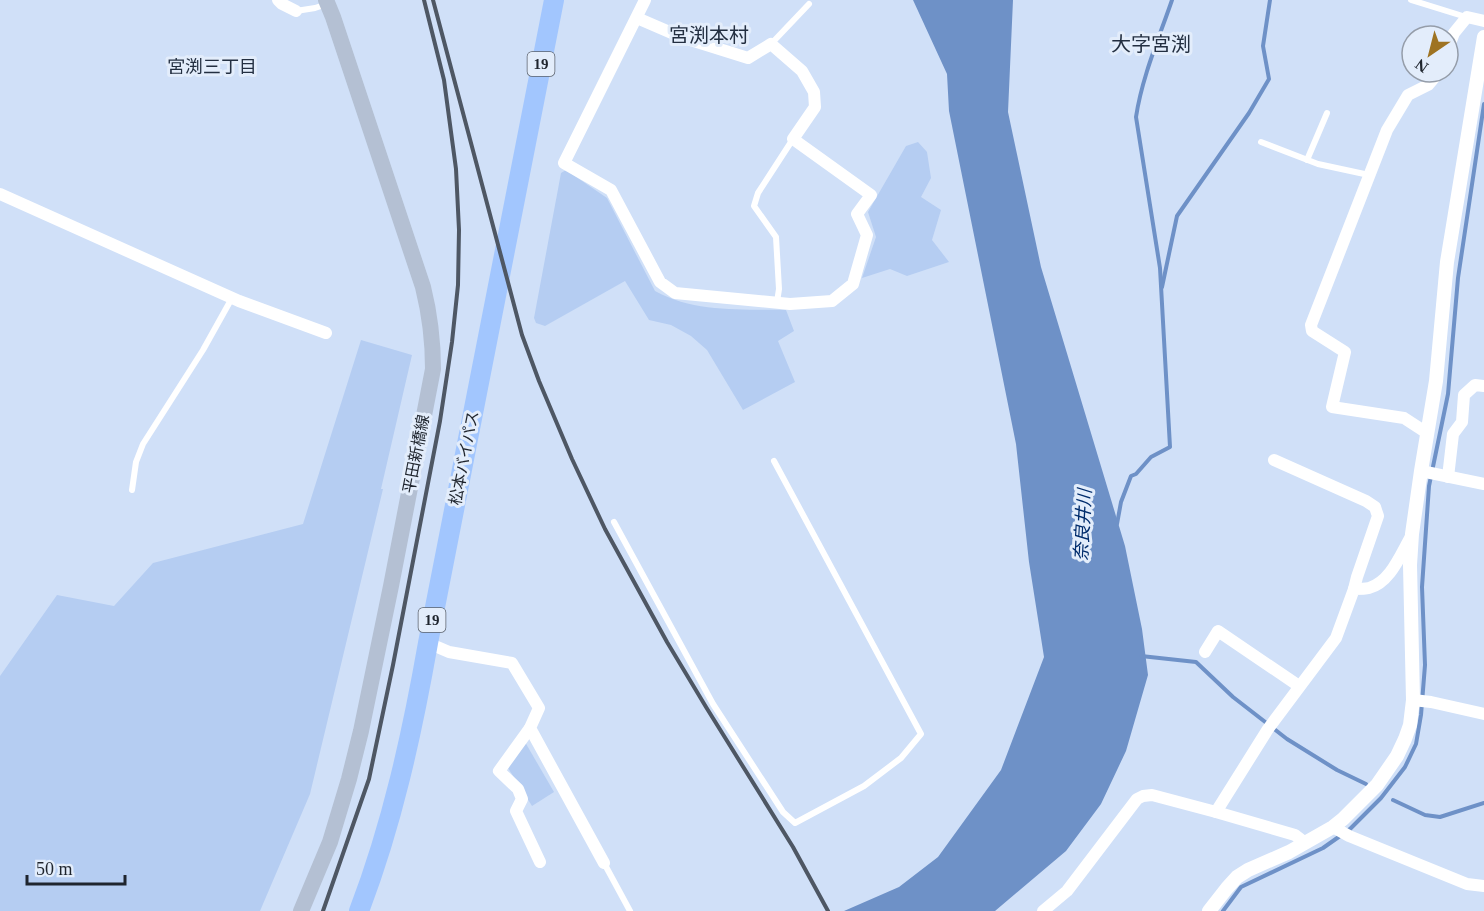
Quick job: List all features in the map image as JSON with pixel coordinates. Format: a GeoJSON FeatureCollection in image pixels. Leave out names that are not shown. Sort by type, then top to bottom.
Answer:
{"type":"FeatureCollection","features":[{"type":"Feature","properties":{"kind":"highway","name":"松本バイパス"},"geometry":{"type":"LineString","coordinates":[[359,911],[383,839],[416,711],[554,0]]}},
{"type":"Feature","properties":{"kind":"main road","name":"平田新橋線"},"geometry":{"type":"LineString","coordinates":[[301,911],[330,842],[361,731],[433,369],[429,309],[423,287],[327,2]]}},
{"type":"Feature","properties":{"kind":"street"},"geometry":{"type":"LineString","coordinates":[[278,0],[296,11]]}},
{"type":"Feature","properties":{"kind":"street"},"geometry":{"type":"LineString","coordinates":[[637,18],[681,38],[748,58],[771,44],[802,71],[814,92],[815,107],[794,138],[871,195],[857,214],[867,236],[853,284],[832,301],[790,304],[675,293],[660,282],[611,190],[564,163],[645,0]]}},
{"type":"Feature","properties":{"kind":"street"},"geometry":{"type":"LineString","coordinates":[[1460,26],[1467,17],[1484,21]]}},
{"type":"Feature","properties":{"kind":"street"},"geometry":{"type":"LineString","coordinates":[[1434,474],[1428,433],[1436,381],[1447,262],[1484,37]]}},
{"type":"Feature","properties":{"kind":"street"},"geometry":{"type":"LineString","coordinates":[[1428,433],[1404,418],[1332,407],[1345,352],[1312,331],[1311,325],[1387,130],[1408,95],[1429,84]]}},
{"type":"Feature","properties":{"kind":"street"},"geometry":{"type":"LineString","coordinates":[[0,194],[232,298],[326,333]]}},
{"type":"Feature","properties":{"kind":"street"},"geometry":{"type":"LineString","coordinates":[[1354,589],[1369,588],[1379,583],[1391,572],[1412,534],[1434,474],[1453,434],[1462,422],[1464,395],[1475,385],[1484,386]]}},
{"type":"Feature","properties":{"kind":"street"},"geometry":{"type":"LineString","coordinates":[[1216,812],[1271,724],[1336,638],[1378,516],[1375,507],[1366,501],[1274,460]]}},
{"type":"Feature","properties":{"kind":"street"},"geometry":{"type":"LineString","coordinates":[[1434,474],[1484,484]]}},
{"type":"Feature","properties":{"kind":"street"},"geometry":{"type":"LineString","coordinates":[[1341,832],[1353,809],[1377,785],[1396,756],[1421,701],[1410,565],[1412,534]]}},
{"type":"Feature","properties":{"kind":"street"},"geometry":{"type":"LineString","coordinates":[[1205,652],[1218,631],[1299,686]]}},
{"type":"Feature","properties":{"kind":"street"},"geometry":{"type":"LineString","coordinates":[[428,643],[449,652],[512,663],[538,708],[530,728],[499,771],[518,789],[522,799],[516,811],[540,862]]}},
{"type":"Feature","properties":{"kind":"street"},"geometry":{"type":"LineString","coordinates":[[1421,701],[1484,714]]}},
{"type":"Feature","properties":{"kind":"street"},"geometry":{"type":"LineString","coordinates":[[530,728],[604,863]]}},
{"type":"Feature","properties":{"kind":"street"},"geometry":{"type":"LineString","coordinates":[[1043,911],[1067,891],[1137,799],[1143,796],[1152,795],[1295,835],[1304,843]]}},
{"type":"Feature","properties":{"kind":"street"},"geometry":{"type":"LineString","coordinates":[[1209,911],[1227,888],[1248,870],[1304,843],[1341,832],[1467,884],[1484,886]]}},
{"type":"Feature","properties":{"kind":"lane"},"geometry":{"type":"LineString","coordinates":[[1411,0],[1467,17]]}},
{"type":"Feature","properties":{"kind":"lane"},"geometry":{"type":"LineString","coordinates":[[296,11],[315,8],[327,2]]}},
{"type":"Feature","properties":{"kind":"lane"},"geometry":{"type":"LineString","coordinates":[[771,44],[809,4]]}},
{"type":"Feature","properties":{"kind":"lane"},"geometry":{"type":"LineString","coordinates":[[1307,160],[1327,112]]}},
{"type":"Feature","properties":{"kind":"lane"},"geometry":{"type":"LineString","coordinates":[[777,303],[779,289],[776,237],[754,206],[758,193],[794,138]]}},
{"type":"Feature","properties":{"kind":"lane"},"geometry":{"type":"LineString","coordinates":[[1261,142],[1318,164],[1369,175]]}},
{"type":"Feature","properties":{"kind":"lane"},"geometry":{"type":"LineString","coordinates":[[132,490],[136,462],[143,444],[203,350],[232,298]]}},
{"type":"Feature","properties":{"kind":"lane"},"geometry":{"type":"LineString","coordinates":[[614,522],[714,704],[783,812],[795,823],[864,786],[901,758],[921,734],[774,461]]}},
{"type":"Feature","properties":{"kind":"lane"},"geometry":{"type":"LineString","coordinates":[[604,863],[630,911]]}},
{"type":"Feature","properties":{"kind":"shaded area"},"geometry":{"type":"Polygon","coordinates":[[[918,142],[927,152],[931,178],[921,197],[941,210],[932,240],[949,262],[907,276],[890,269],[862,278],[876,237],[868,212],[906,146],[918,142]]]}},
{"type":"Feature","properties":{"kind":"shaded area"},"geometry":{"type":"Polygon","coordinates":[[[566,170],[607,198],[655,291],[670,298],[702,306],[786,310],[794,331],[778,341],[795,382],[743,410],[707,350],[691,336],[671,325],[649,320],[625,281],[545,326],[536,323],[534,318],[561,173],[566,170]]]}},
{"type":"Feature","properties":{"kind":"shaded area"},"geometry":{"type":"Polygon","coordinates":[[[361,340],[412,355],[381,489],[383,489],[310,794],[260,911],[0,911],[0,676],[57,595],[114,606],[153,563],[303,524],[361,340]]]}},
{"type":"Feature","properties":{"kind":"shaded area"},"geometry":{"type":"Polygon","coordinates":[[[525,742],[554,792],[532,806],[508,768],[525,742]]]}},
{"type":"Feature","properties":{"kind":"water","name":"奈良井川"},"geometry":{"type":"Polygon","coordinates":[[[913,0],[1013,0],[1008,112],[1041,267],[1125,546],[1142,629],[1148,675],[1126,751],[1101,804],[1066,851],[995,911],[844,911],[899,887],[938,857],[1001,770],[1044,657],[1029,562],[1016,444],[949,111],[947,74],[913,0]]]}},
{"type":"Feature","properties":{"kind":"waterway"},"geometry":{"type":"LineString","coordinates":[[1117,524],[1121,502],[1131,476],[1136,474],[1151,457],[1170,447],[1160,268],[1136,117],[1147,72],[1172,0]]}},
{"type":"Feature","properties":{"kind":"waterway"},"geometry":{"type":"LineString","coordinates":[[1162,287],[1177,216],[1249,113],[1269,79],[1263,46],[1270,0]]}},
{"type":"Feature","properties":{"kind":"waterway"},"geometry":{"type":"LineString","coordinates":[[1223,911],[1241,887],[1323,848],[1350,829],[1381,798],[1405,767],[1416,744],[1425,665],[1422,587],[1429,486],[1448,394],[1458,278],[1484,104]]}},
{"type":"Feature","properties":{"kind":"waterway"},"geometry":{"type":"LineString","coordinates":[[1141,656],[1196,662],[1233,697],[1287,739],[1337,770],[1366,784]]}},
{"type":"Feature","properties":{"kind":"waterway"},"geometry":{"type":"LineString","coordinates":[[1393,800],[1425,815],[1440,817],[1484,803]]}},
{"type":"Feature","properties":{"kind":"railway"},"geometry":{"type":"LineString","coordinates":[[323,911],[369,779],[440,421],[452,342],[458,285],[459,230],[456,169],[444,80],[424,0]]}},
{"type":"Feature","properties":{"kind":"railway"},"geometry":{"type":"LineString","coordinates":[[433,0],[522,335],[572,459],[605,529],[667,642],[793,847],[828,911]]}},
{"type":"Feature","properties":{"kind":"district","name":"宮渕本村"},"geometry":{"type":"Point","coordinates":[709,35]}},
{"type":"Feature","properties":{"kind":"district","name":"大字宮渕"},"geometry":{"type":"Point","coordinates":[1151,44]}},
{"type":"Feature","properties":{"kind":"district","name":"宮渕三丁目"},"geometry":{"type":"Point","coordinates":[212,67]}}]}
